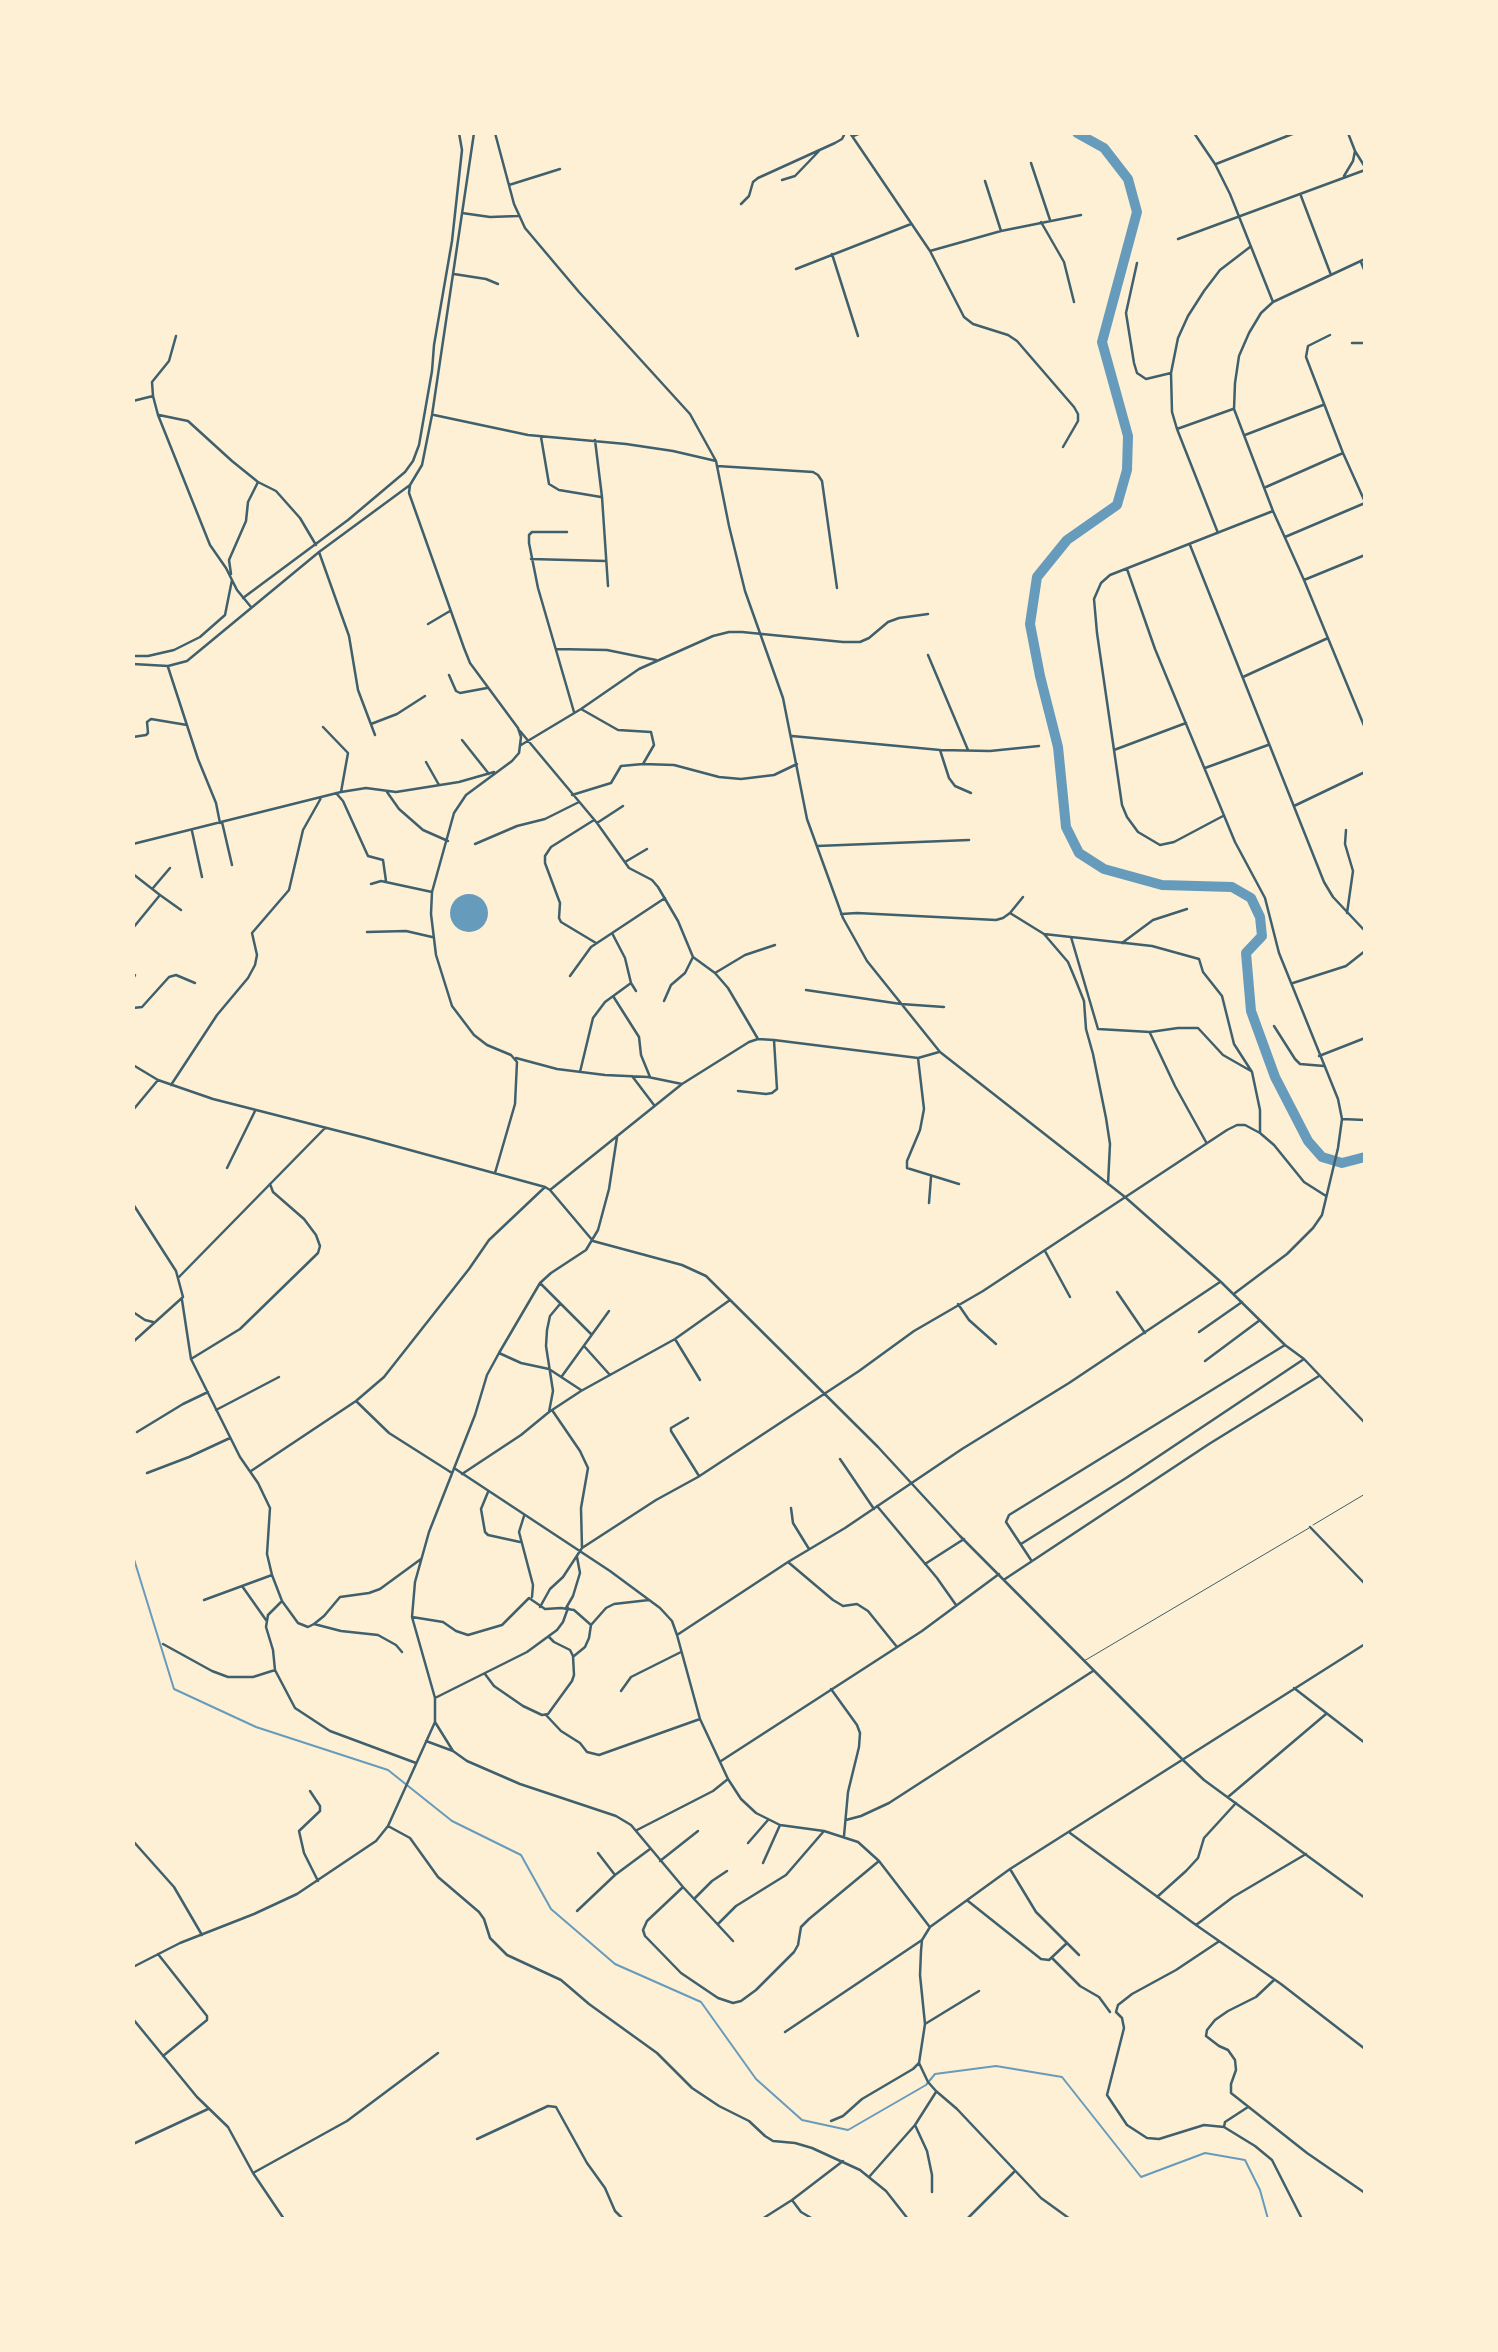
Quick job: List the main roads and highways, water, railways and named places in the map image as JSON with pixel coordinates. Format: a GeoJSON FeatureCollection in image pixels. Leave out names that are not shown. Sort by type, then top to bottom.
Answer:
{"type":"FeatureCollection","features":[{"type":"Feature","properties":{"kind":"water"},"geometry":{"type":"Polygon","coordinates":[[[469,894],[482,900],[488,913],[482,926],[469,932],[456,926],[450,913],[456,900],[469,894]]]}},
{"type":"Feature","properties":{"kind":"waterway"},"geometry":{"type":"LineString","coordinates":[[1077,133],[1104,148],[1128,179],[1137,212],[1102,342],[1128,436],[1127,470],[1117,505],[1067,540],[1037,577],[1030,624],[1058,747],[1066,827],[1079,853],[1104,869],[1162,885],[1232,887],[1251,898],[1260,917],[1262,936],[1246,953],[1251,1011],[1275,1077],[1308,1141],[1322,1157],[1342,1163],[1365,1157]]}},
{"type":"Feature","properties":{"kind":"waterway"},"geometry":{"type":"LineString","coordinates":[[133,1556],[174,1689],[256,1727],[388,1770],[452,1821],[521,1855],[551,1909],[615,1964],[701,2002],[756,2079],[802,2120],[848,2130],[926,2085],[935,2074],[996,2066],[1062,2077],[1141,2177],[1205,2153],[1245,2160],[1260,2190],[1268,2219]]}}]}
